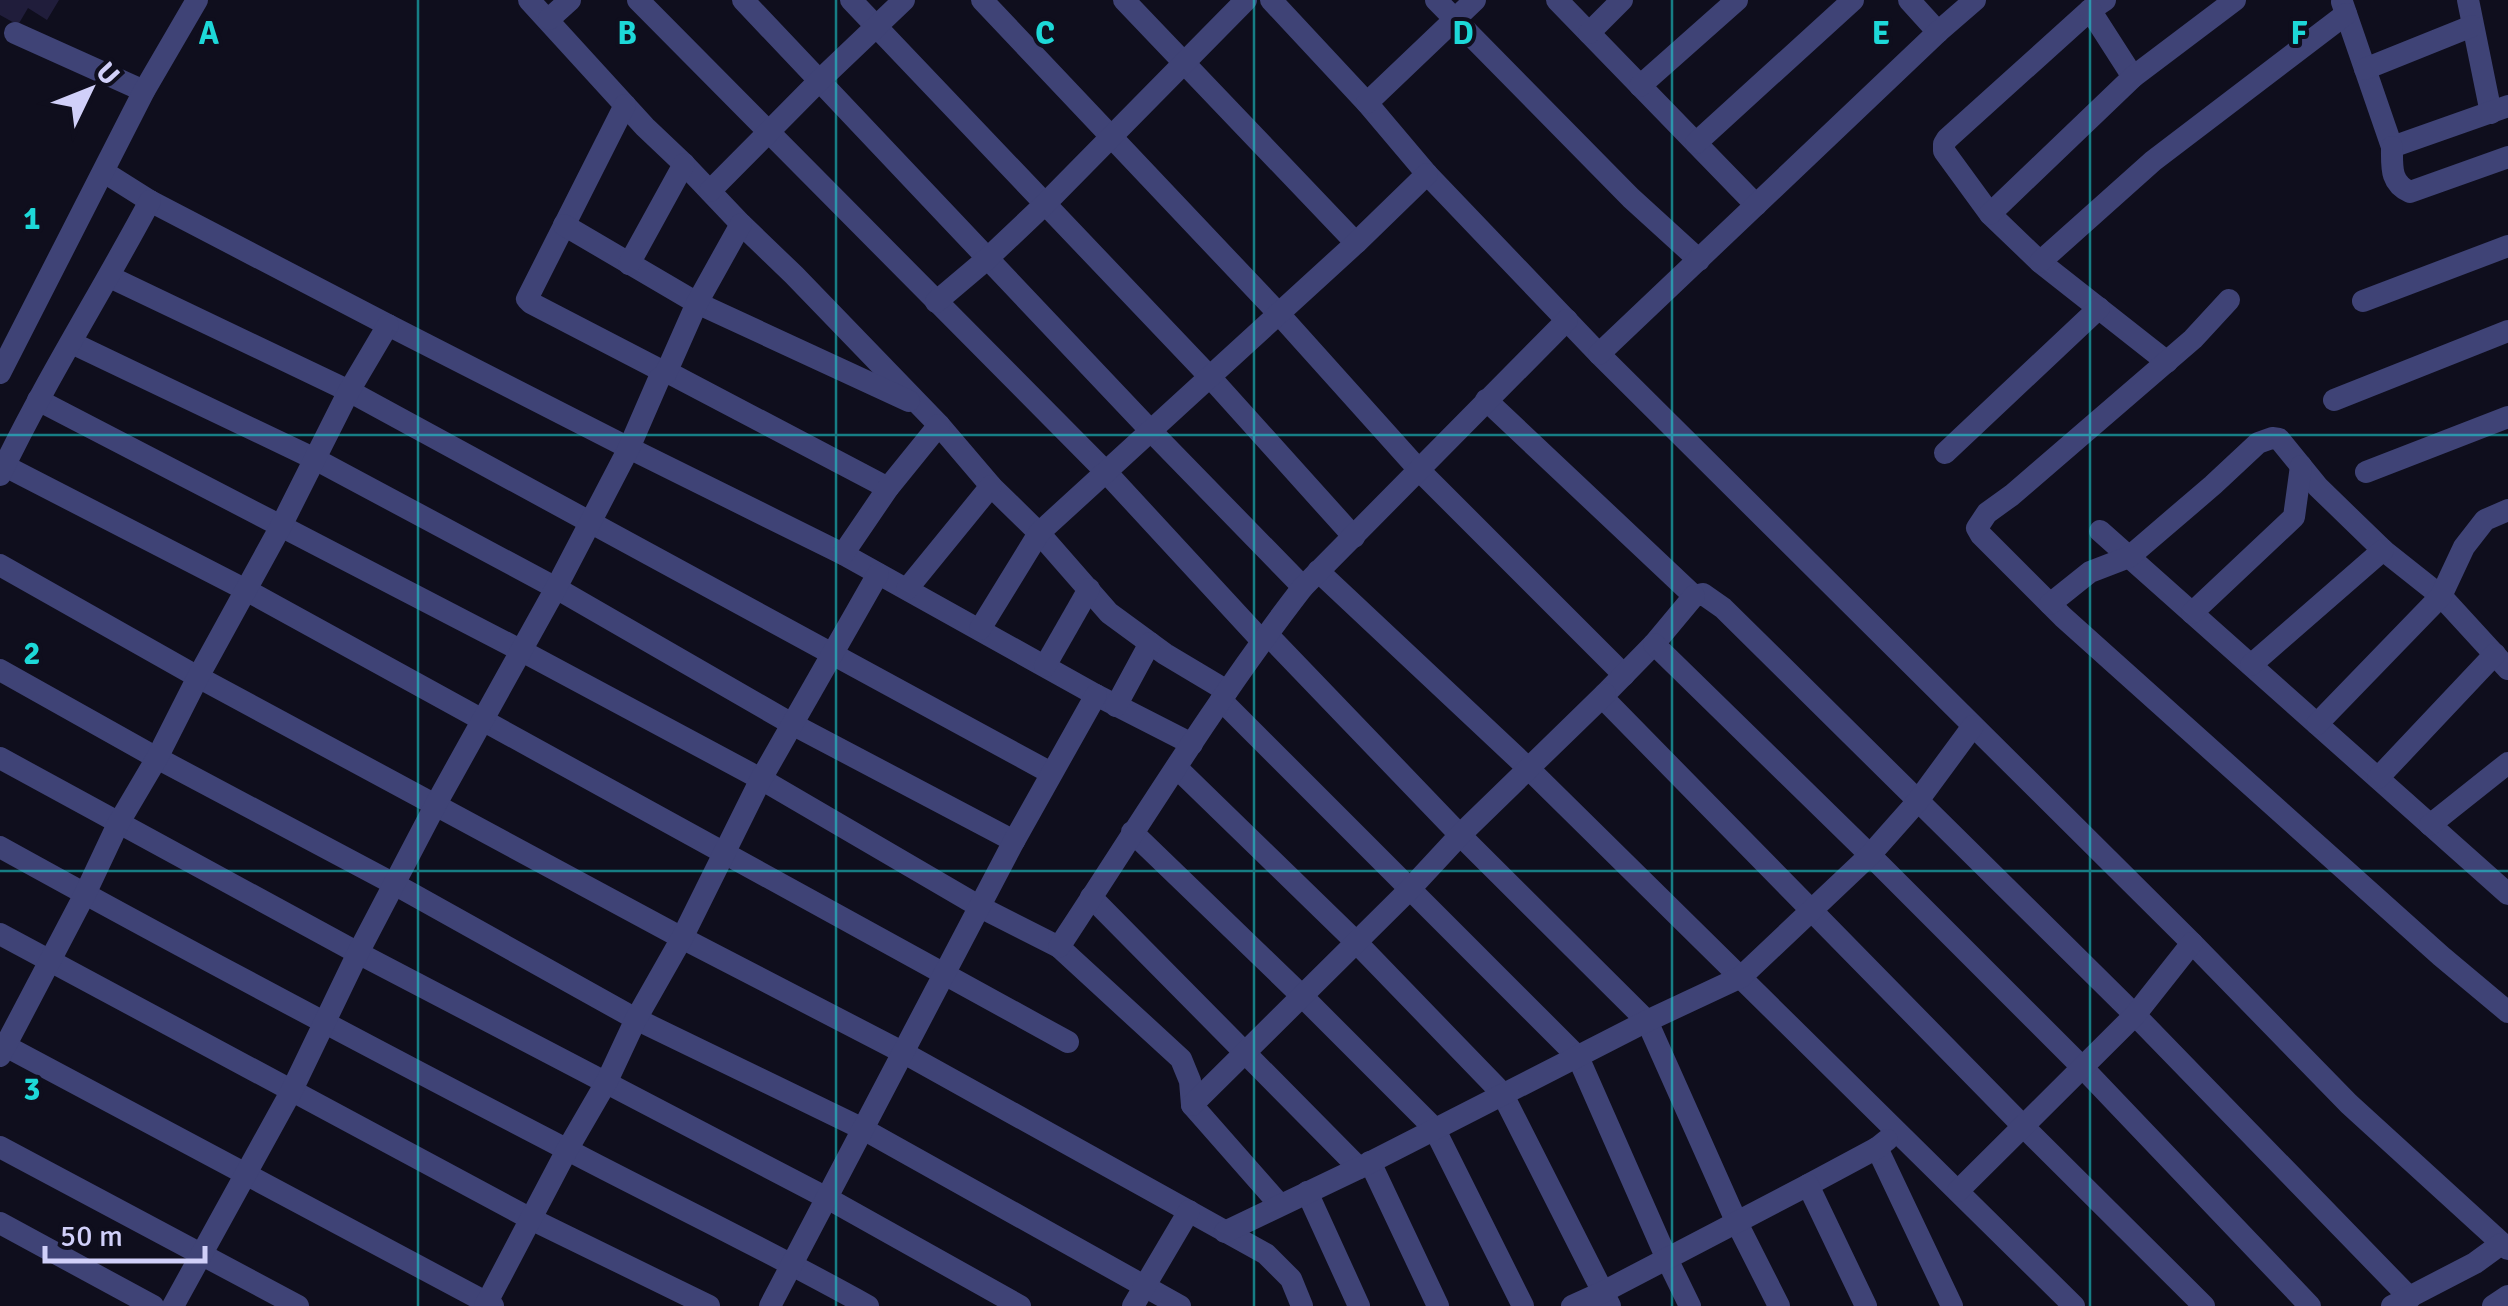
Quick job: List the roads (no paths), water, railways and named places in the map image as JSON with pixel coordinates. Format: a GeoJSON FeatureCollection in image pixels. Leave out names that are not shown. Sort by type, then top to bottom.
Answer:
{"type":"FeatureCollection","features":[{"type":"Feature","properties":{"kind":"street"},"geometry":{"type":"LineString","coordinates":[[0,373],[144,91],[197,0]]}},
{"type":"Feature","properties":{"kind":"street"},"geometry":{"type":"LineString","coordinates":[[529,0],[625,105],[940,425],[991,486],[1040,533],[1110,612],[1224,696],[1409,890],[1578,1058],[1690,1306]]}},
{"type":"Feature","properties":{"kind":"street"},"geometry":{"type":"LineString","coordinates":[[548,20],[570,0]]}},
{"type":"Feature","properties":{"kind":"street"},"geometry":{"type":"LineString","coordinates":[[638,0],[1106,472],[1264,638],[1647,1020],[1737,1223],[1779,1306]]}},
{"type":"Feature","properties":{"kind":"street"},"geometry":{"type":"LineString","coordinates":[[743,0],[1151,431],[1311,579],[1529,769],[2074,1306]]}},
{"type":"Feature","properties":{"kind":"street"},"geometry":{"type":"LineString","coordinates":[[850,0],[1210,377],[1354,537]]}},
{"type":"Feature","properties":{"kind":"street"},"geometry":{"type":"LineString","coordinates":[[710,191],[818,80],[904,0]]}},
{"type":"Feature","properties":{"kind":"street"},"geometry":{"type":"LineString","coordinates":[[982,0],[1279,314],[1420,471],[1624,674]]}},
{"type":"Feature","properties":{"kind":"street"},"geometry":{"type":"LineString","coordinates":[[1124,0],[1356,243]]}},
{"type":"Feature","properties":{"kind":"street"},"geometry":{"type":"LineString","coordinates":[[936,302],[1045,204],[1246,0]]}},
{"type":"Feature","properties":{"kind":"street"},"geometry":{"type":"LineString","coordinates":[[1192,1105],[1606,694],[1694,596],[1704,594],[1723,608],[2136,1015],[2401,1302],[2505,1246],[2349,1104],[1599,354],[1427,174],[1368,103],[1271,0]]}},
{"type":"Feature","properties":{"kind":"street"},"geometry":{"type":"LineString","coordinates":[[1436,0],[1632,198],[1699,260]]}},
{"type":"Feature","properties":{"kind":"street"},"geometry":{"type":"LineString","coordinates":[[1368,103],[1476,0]]}},
{"type":"Feature","properties":{"kind":"street"},"geometry":{"type":"LineString","coordinates":[[1557,0],[1756,205]]}},
{"type":"Feature","properties":{"kind":"street"},"geometry":{"type":"LineString","coordinates":[[1589,33],[1622,0]]}},
{"type":"Feature","properties":{"kind":"street"},"geometry":{"type":"LineString","coordinates":[[1640,86],[1737,0]]}},
{"type":"Feature","properties":{"kind":"street"},"geometry":{"type":"LineString","coordinates":[[1696,143],[1854,0]]}},
{"type":"Feature","properties":{"kind":"street"},"geometry":{"type":"LineString","coordinates":[[1908,0],[1938,32]]}},
{"type":"Feature","properties":{"kind":"street"},"geometry":{"type":"LineString","coordinates":[[1599,354],[1975,0]]}},
{"type":"Feature","properties":{"kind":"street"},"geometry":{"type":"LineString","coordinates":[[1990,214],[2133,78],[2235,0]]}},
{"type":"Feature","properties":{"kind":"street"},"geometry":{"type":"LineString","coordinates":[[2392,147],[2499,110],[2472,26],[2468,0]]}},
{"type":"Feature","properties":{"kind":"street"},"geometry":{"type":"LineString","coordinates":[[2133,78],[2098,5],[1944,144],[1944,150],[1990,214],[2040,262],[2167,362]]}},
{"type":"Feature","properties":{"kind":"street"},"geometry":{"type":"LineString","coordinates":[[2040,262],[2153,161],[2344,7],[2392,147],[2392,176],[2400,188],[2410,192],[2508,157]]}},
{"type":"Feature","properties":{"kind":"street"},"geometry":{"type":"LineString","coordinates":[[2364,68],[2472,26]]}},
{"type":"Feature","properties":{"kind":"street"},"geometry":{"type":"LineString","coordinates":[[15,32],[144,91]]}},
{"type":"Feature","properties":{"kind":"street"},"geometry":{"type":"LineString","coordinates":[[625,105],[528,299],[888,488]]}},
{"type":"Feature","properties":{"kind":"street"},"geometry":{"type":"LineString","coordinates":[[629,264],[684,164]]}},
{"type":"Feature","properties":{"kind":"street"},"geometry":{"type":"LineString","coordinates":[[104,172],[388,324],[842,554],[1106,701],[1192,744]]}},
{"type":"Feature","properties":{"kind":"street"},"geometry":{"type":"LineString","coordinates":[[980,629],[1040,533],[1427,174]]}},
{"type":"Feature","properties":{"kind":"street"},"geometry":{"type":"LineString","coordinates":[[150,200],[2,470],[246,590],[1068,1042]]}},
{"type":"Feature","properties":{"kind":"street"},"geometry":{"type":"LineString","coordinates":[[173,1306],[292,1090],[436,804],[556,588],[629,448],[659,379],[666,374],[697,303],[741,224]]}},
{"type":"Feature","properties":{"kind":"street"},"geometry":{"type":"LineString","coordinates":[[564,225],[697,303],[921,406]]}},
{"type":"Feature","properties":{"kind":"street"},"geometry":{"type":"LineString","coordinates":[[2364,301],[2508,246]]}},
{"type":"Feature","properties":{"kind":"street"},"geometry":{"type":"LineString","coordinates":[[110,277],[349,392],[1051,773]]}},
{"type":"Feature","properties":{"kind":"street"},"geometry":{"type":"LineString","coordinates":[[2229,300],[2167,362],[2012,496],[1987,513],[1977,528],[2050,604],[2508,1012]]}},
{"type":"Feature","properties":{"kind":"street"},"geometry":{"type":"LineString","coordinates":[[1945,452],[2099,308]]}},
{"type":"Feature","properties":{"kind":"street"},"geometry":{"type":"LineString","coordinates":[[1059,947],[1224,696],[1311,579],[1567,320]]}},
{"type":"Feature","properties":{"kind":"street"},"geometry":{"type":"LineString","coordinates":[[388,324],[118,824],[2,1048],[488,1305],[723,853],[878,574]]}},
{"type":"Feature","properties":{"kind":"street"},"geometry":{"type":"LineString","coordinates":[[2334,400],[2508,331]]}},
{"type":"Feature","properties":{"kind":"street"},"geometry":{"type":"LineString","coordinates":[[72,342],[316,459],[556,588],[792,724],[1014,842]]}},
{"type":"Feature","properties":{"kind":"street"},"geometry":{"type":"LineString","coordinates":[[38,400],[522,651],[762,780],[982,908],[1059,947],[1181,1058],[1190,1082],[1192,1105],[1280,1205]]}},
{"type":"Feature","properties":{"kind":"street"},"geometry":{"type":"LineString","coordinates":[[1486,400],[1694,596]]}},
{"type":"Feature","properties":{"kind":"street"},"geometry":{"type":"LineString","coordinates":[[2366,472],[2508,416]]}},
{"type":"Feature","properties":{"kind":"street"},"geometry":{"type":"LineString","coordinates":[[842,554],[888,488],[940,425]]}},
{"type":"Feature","properties":{"kind":"street"},"geometry":{"type":"LineString","coordinates":[[2050,604],[2090,572],[2129,557],[2258,443],[2279,438],[2318,488],[2383,550],[2441,596],[2502,661],[2378,778]]}},
{"type":"Feature","properties":{"kind":"street"},"geometry":{"type":"LineString","coordinates":[[2192,613],[2294,517],[2301,466]]}},
{"type":"Feature","properties":{"kind":"street"},"geometry":{"type":"LineString","coordinates":[[907,589],[991,486]]}},
{"type":"Feature","properties":{"kind":"street"},"geometry":{"type":"LineString","coordinates":[[2317,724],[2441,596],[2464,547],[2484,520],[2508,510]]}},
{"type":"Feature","properties":{"kind":"street"},"geometry":{"type":"LineString","coordinates":[[2100,531],[2430,825],[2504,882]]}},
{"type":"Feature","properties":{"kind":"street"},"geometry":{"type":"LineString","coordinates":[[2250,665],[2383,550]]}},
{"type":"Feature","properties":{"kind":"street"},"geometry":{"type":"LineString","coordinates":[[0,566],[682,938],[904,1053],[1266,1254],[1291,1279],[1302,1306]]}},
{"type":"Feature","properties":{"kind":"street"},"geometry":{"type":"LineString","coordinates":[[1045,666],[1089,589]]}},
{"type":"Feature","properties":{"kind":"street"},"geometry":{"type":"LineString","coordinates":[[770,1306],[1051,773],[1150,643]]}},
{"type":"Feature","properties":{"kind":"street"},"geometry":{"type":"LineString","coordinates":[[1654,644],[2083,1068],[2310,1306]]}},
{"type":"Feature","properties":{"kind":"street"},"geometry":{"type":"LineString","coordinates":[[0,670],[636,1019],[864,1129],[1139,1296],[1180,1306]]}},
{"type":"Feature","properties":{"kind":"street"},"geometry":{"type":"LineString","coordinates":[[1606,694],[1608,704],[2204,1306]]}},
{"type":"Feature","properties":{"kind":"street"},"geometry":{"type":"LineString","coordinates":[[1225,1232],[1740,977],[1870,855],[1917,802],[1974,726]]}},
{"type":"Feature","properties":{"kind":"street"},"geometry":{"type":"LineString","coordinates":[[0,758],[358,953],[827,1198],[1020,1306]]}},
{"type":"Feature","properties":{"kind":"street"},"geometry":{"type":"LineString","coordinates":[[2430,825],[2508,763]]}},
{"type":"Feature","properties":{"kind":"street"},"geometry":{"type":"LineString","coordinates":[[1177,768],[1356,942],[1502,1092],[1607,1299]]}},
{"type":"Feature","properties":{"kind":"street"},"geometry":{"type":"LineString","coordinates":[[1132,832],[1434,1128],[1523,1306]]}},
{"type":"Feature","properties":{"kind":"street"},"geometry":{"type":"LineString","coordinates":[[0,847],[868,1306]]}},
{"type":"Feature","properties":{"kind":"street"},"geometry":{"type":"LineString","coordinates":[[1091,897],[1364,1165],[1438,1306]]}},
{"type":"Feature","properties":{"kind":"street"},"geometry":{"type":"LineString","coordinates":[[0,934],[531,1219],[709,1306]]}},
{"type":"Feature","properties":{"kind":"street"},"geometry":{"type":"LineString","coordinates":[[1958,1191],[2136,1015],[2192,944]]}},
{"type":"Feature","properties":{"kind":"street"},"geometry":{"type":"LineString","coordinates":[[1572,1306],[1607,1299],[1667,1259],[1877,1148],[1898,1132]]}},
{"type":"Feature","properties":{"kind":"street"},"geometry":{"type":"LineString","coordinates":[[0,1147],[298,1306]]}},
{"type":"Feature","properties":{"kind":"street"},"geometry":{"type":"LineString","coordinates":[[1877,1148],[1952,1306]]}},
{"type":"Feature","properties":{"kind":"street"},"geometry":{"type":"LineString","coordinates":[[1808,1185],[1866,1306]]}},
{"type":"Feature","properties":{"kind":"street"},"geometry":{"type":"LineString","coordinates":[[1307,1192],[1359,1306]]}},
{"type":"Feature","properties":{"kind":"street"},"geometry":{"type":"LineString","coordinates":[[1139,1296],[1189,1212]]}},
{"type":"Feature","properties":{"kind":"street"},"geometry":{"type":"LineString","coordinates":[[0,1223],[153,1306]]}},
{"type":"Feature","properties":{"kind":"street"},"geometry":{"type":"LineString","coordinates":[[2493,1306],[2508,1296]]}}]}
